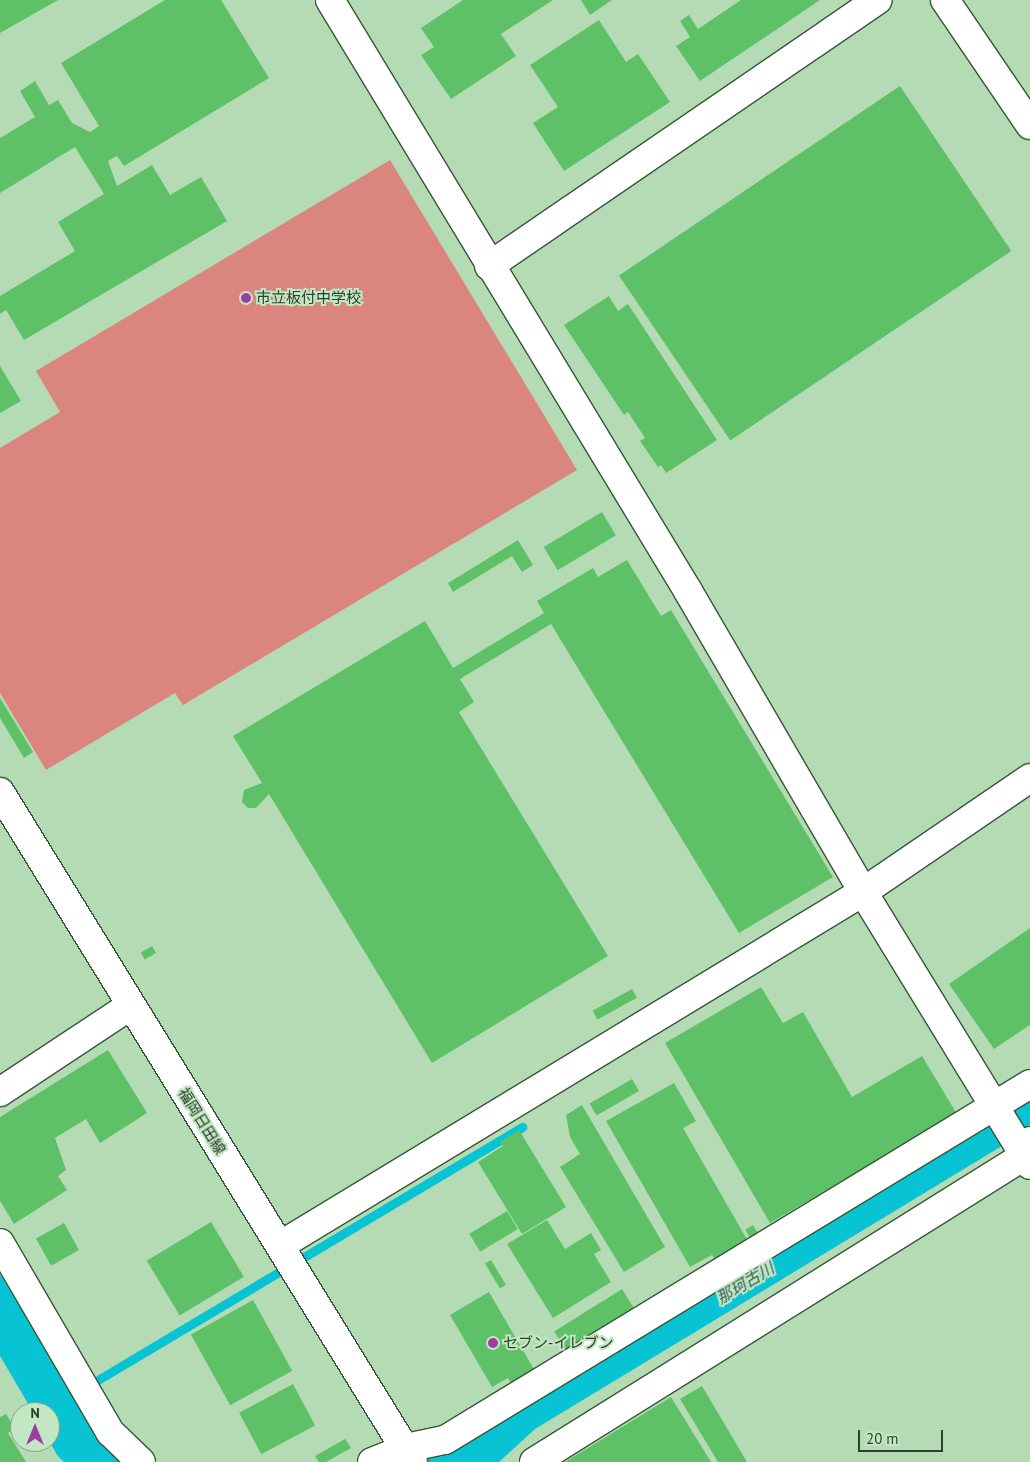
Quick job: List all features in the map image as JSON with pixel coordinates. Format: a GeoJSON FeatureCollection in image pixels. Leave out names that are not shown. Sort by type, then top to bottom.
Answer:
{"type":"FeatureCollection","features":[{"type":"Feature","properties":{"kind":"street"},"geometry":{"type":"LineString","coordinates":[[330,0],[489,266],[688,591],[863,892],[994,1106],[1028,1154],[534,1462]]}},
{"type":"Feature","properties":{"kind":"street"},"geometry":{"type":"LineString","coordinates":[[489,266],[878,0]]}},
{"type":"Feature","properties":{"kind":"street"},"geometry":{"type":"LineString","coordinates":[[945,0],[1030,126]]}},
{"type":"Feature","properties":{"kind":"street"},"geometry":{"type":"LineString","coordinates":[[281,1245],[863,892],[1030,778]]}},
{"type":"Feature","properties":{"kind":"street","name":"福岡日田線"},"geometry":{"type":"LineString","coordinates":[[0,792],[130,1006],[281,1245],[410,1455]]}},
{"type":"Feature","properties":{"kind":"street"},"geometry":{"type":"LineString","coordinates":[[0,1092],[130,1006]]}},
{"type":"Feature","properties":{"kind":"street"},"geometry":{"type":"LineString","coordinates":[[372,1462],[410,1455],[445,1440],[1030,1084]]}},
{"type":"Feature","properties":{"kind":"street"},"geometry":{"type":"LineString","coordinates":[[0,1243],[110,1432],[141,1462]]}},
{"type":"Feature","properties":{"kind":"shaded area"},"geometry":{"type":"Polygon","coordinates":[[[390,160],[577,470],[183,705],[175,693],[46,770],[0,693],[0,448],[60,412],[36,371],[390,160]]]}},
{"type":"Feature","properties":{"kind":"water","name":"那珂古川"},"geometry":{"type":"Polygon","coordinates":[[[1030,1089],[1030,1129],[535,1429],[499,1462],[392,1462],[1030,1089]]]}},
{"type":"Feature","properties":{"kind":"water"},"geometry":{"type":"Polygon","coordinates":[[[0,1274],[64,1379],[122,1462],[64,1462],[55,1452],[60,1452],[60,1402],[27,1402],[0,1356],[0,1274]]]}},
{"type":"Feature","properties":{"kind":"building"},"geometry":{"type":"Polygon","coordinates":[[[0,0],[58,0],[0,33],[0,0]]]}},
{"type":"Feature","properties":{"kind":"building"},"geometry":{"type":"Polygon","coordinates":[[[165,0],[221,0],[269,78],[124,166],[117,156],[108,161],[117,186],[152,165],[170,195],[201,177],[227,221],[24,340],[6,310],[0,314],[0,296],[75,251],[58,222],[104,194],[75,147],[0,193],[0,138],[35,117],[20,91],[35,81],[49,105],[58,100],[72,123],[90,132],[99,126],[61,63],[165,0]]]}},
{"type":"Feature","properties":{"kind":"building"},"geometry":{"type":"Polygon","coordinates":[[[463,0],[553,0],[501,34],[516,56],[451,99],[421,55],[434,47],[421,28],[463,0]]]}},
{"type":"Feature","properties":{"kind":"building"},"geometry":{"type":"Polygon","coordinates":[[[581,0],[612,0],[590,15],[581,0]]]}},
{"type":"Feature","properties":{"kind":"building"},"geometry":{"type":"Polygon","coordinates":[[[741,0],[820,0],[700,81],[676,46],[690,37],[680,21],[689,15],[698,29],[741,0]]]}},
{"type":"Feature","properties":{"kind":"building"},"geometry":{"type":"Polygon","coordinates":[[[599,20],[626,62],[638,54],[670,102],[564,171],[533,123],[558,107],[530,65],[599,20]]]}},
{"type":"Feature","properties":{"kind":"building"},"geometry":{"type":"Polygon","coordinates":[[[900,86],[1011,251],[730,441],[619,276],[900,86]]]}},
{"type":"Feature","properties":{"kind":"building"},"geometry":{"type":"Polygon","coordinates":[[[609,296],[618,311],[628,304],[717,440],[666,473],[661,465],[658,467],[640,441],[645,438],[628,412],[624,415],[564,325],[609,296]]]}},
{"type":"Feature","properties":{"kind":"building"},"geometry":{"type":"Polygon","coordinates":[[[0,366],[21,401],[0,413],[0,366]]]}},
{"type":"Feature","properties":{"kind":"building"},"geometry":{"type":"Polygon","coordinates":[[[602,512],[616,535],[558,570],[544,547],[602,512]]]}},
{"type":"Feature","properties":{"kind":"building"},"geometry":{"type":"Polygon","coordinates":[[[518,540],[533,565],[522,572],[512,556],[453,592],[448,583],[518,540]]]}},
{"type":"Feature","properties":{"kind":"building"},"geometry":{"type":"Polygon","coordinates":[[[627,560],[661,616],[671,610],[833,877],[739,933],[551,624],[460,679],[474,702],[459,712],[608,956],[432,1063],[269,794],[256,808],[248,808],[242,802],[244,790],[262,783],[233,736],[425,621],[453,668],[544,613],[537,601],[593,568],[598,577],[627,560]]]}},
{"type":"Feature","properties":{"kind":"building"},"geometry":{"type":"Polygon","coordinates":[[[0,698],[33,752],[24,758],[0,718],[0,698]]]}},
{"type":"Feature","properties":{"kind":"building"},"geometry":{"type":"Polygon","coordinates":[[[1030,928],[1030,1025],[994,1049],[949,984],[1030,928]]]}},
{"type":"Feature","properties":{"kind":"building"},"geometry":{"type":"Polygon","coordinates":[[[152,946],[156,953],[145,959],[141,952],[152,946]]]}},
{"type":"Feature","properties":{"kind":"building"},"geometry":{"type":"Polygon","coordinates":[[[761,987],[783,1023],[803,1012],[852,1097],[922,1056],[957,1114],[770,1223],[665,1043],[761,987]]]}},
{"type":"Feature","properties":{"kind":"building"},"geometry":{"type":"Polygon","coordinates":[[[632,989],[637,998],[597,1020],[593,1011],[632,989]]]}},
{"type":"Feature","properties":{"kind":"building"},"geometry":{"type":"Polygon","coordinates":[[[108,1050],[147,1113],[100,1143],[86,1119],[55,1138],[66,1170],[58,1176],[67,1190],[14,1224],[0,1201],[0,1117],[108,1050]]]}},
{"type":"Feature","properties":{"kind":"building"},"geometry":{"type":"Polygon","coordinates":[[[632,1079],[639,1091],[597,1116],[590,1104],[632,1079]]]}},
{"type":"Feature","properties":{"kind":"building"},"geometry":{"type":"Polygon","coordinates":[[[674,1083],[696,1121],[683,1128],[749,1243],[716,1262],[712,1255],[690,1267],[606,1121],[674,1083]]]}},
{"type":"Feature","properties":{"kind":"building"},"geometry":{"type":"Polygon","coordinates":[[[582,1105],[665,1247],[624,1272],[560,1167],[580,1154],[570,1137],[566,1115],[582,1105]]]}},
{"type":"Feature","properties":{"kind":"building"},"geometry":{"type":"Polygon","coordinates":[[[519,1130],[566,1207],[522,1234],[478,1162],[503,1146],[500,1142],[519,1130]]]}},
{"type":"Feature","properties":{"kind":"building"},"geometry":{"type":"Polygon","coordinates":[[[507,1211],[518,1229],[480,1252],[469,1234],[507,1211]]]}},
{"type":"Feature","properties":{"kind":"building"},"geometry":{"type":"Polygon","coordinates":[[[547,1220],[565,1249],[591,1233],[601,1250],[594,1254],[611,1282],[553,1318],[507,1244],[547,1220]]]}},
{"type":"Feature","properties":{"kind":"building"},"geometry":{"type":"Polygon","coordinates":[[[211,1222],[244,1277],[180,1315],[147,1261],[211,1222]]]}},
{"type":"Feature","properties":{"kind":"building"},"geometry":{"type":"Polygon","coordinates":[[[64,1223],[79,1250],[51,1266],[36,1239],[64,1223]]]}},
{"type":"Feature","properties":{"kind":"building"},"geometry":{"type":"Polygon","coordinates":[[[753,1225],[759,1235],[751,1240],[745,1230],[753,1225]]]}},
{"type":"Feature","properties":{"kind":"building"},"geometry":{"type":"Polygon","coordinates":[[[491,1260],[506,1285],[500,1288],[485,1264],[491,1260]]]}},
{"type":"Feature","properties":{"kind":"building"},"geometry":{"type":"Polygon","coordinates":[[[622,1289],[635,1310],[567,1353],[554,1331],[622,1289]]]}},
{"type":"Feature","properties":{"kind":"building","name":"セブン-イレブン"},"geometry":{"type":"Polygon","coordinates":[[[489,1292],[535,1371],[512,1385],[508,1378],[492,1387],[450,1315],[489,1292]]]}},
{"type":"Feature","properties":{"kind":"building"},"geometry":{"type":"Polygon","coordinates":[[[253,1300],[292,1371],[230,1405],[191,1334],[253,1300]]]}},
{"type":"Feature","properties":{"kind":"building"},"geometry":{"type":"Polygon","coordinates":[[[293,1384],[315,1425],[261,1454],[239,1413],[293,1384]]]}},
{"type":"Feature","properties":{"kind":"building"},"geometry":{"type":"Polygon","coordinates":[[[702,1386],[747,1462],[718,1462],[680,1399],[702,1386]]]}},
{"type":"Feature","properties":{"kind":"building"},"geometry":{"type":"Polygon","coordinates":[[[671,1397],[711,1462],[565,1462],[671,1397]]]}},
{"type":"Feature","properties":{"kind":"building"},"geometry":{"type":"Polygon","coordinates":[[[6,1414],[10,1420],[10,1432],[8,1433],[10,1436],[10,1452],[20,1452],[26,1462],[0,1462],[0,1417],[6,1414]]]}},
{"type":"Feature","properties":{"kind":"building"},"geometry":{"type":"Polygon","coordinates":[[[345,1439],[351,1448],[326,1462],[319,1462],[315,1456],[345,1439]]]}},
{"type":"Feature","properties":{"kind":"waterway"},"geometry":{"type":"LineString","coordinates":[[86,1387],[522,1127]]}},
{"type":"Feature","properties":{"kind":"place","name":"市立板付中学校"},"geometry":{"type":"Point","coordinates":[246,298]}},
{"type":"Feature","properties":{"kind":"place","name":"セブン-イレブン"},"geometry":{"type":"Point","coordinates":[493,1343]}}]}
